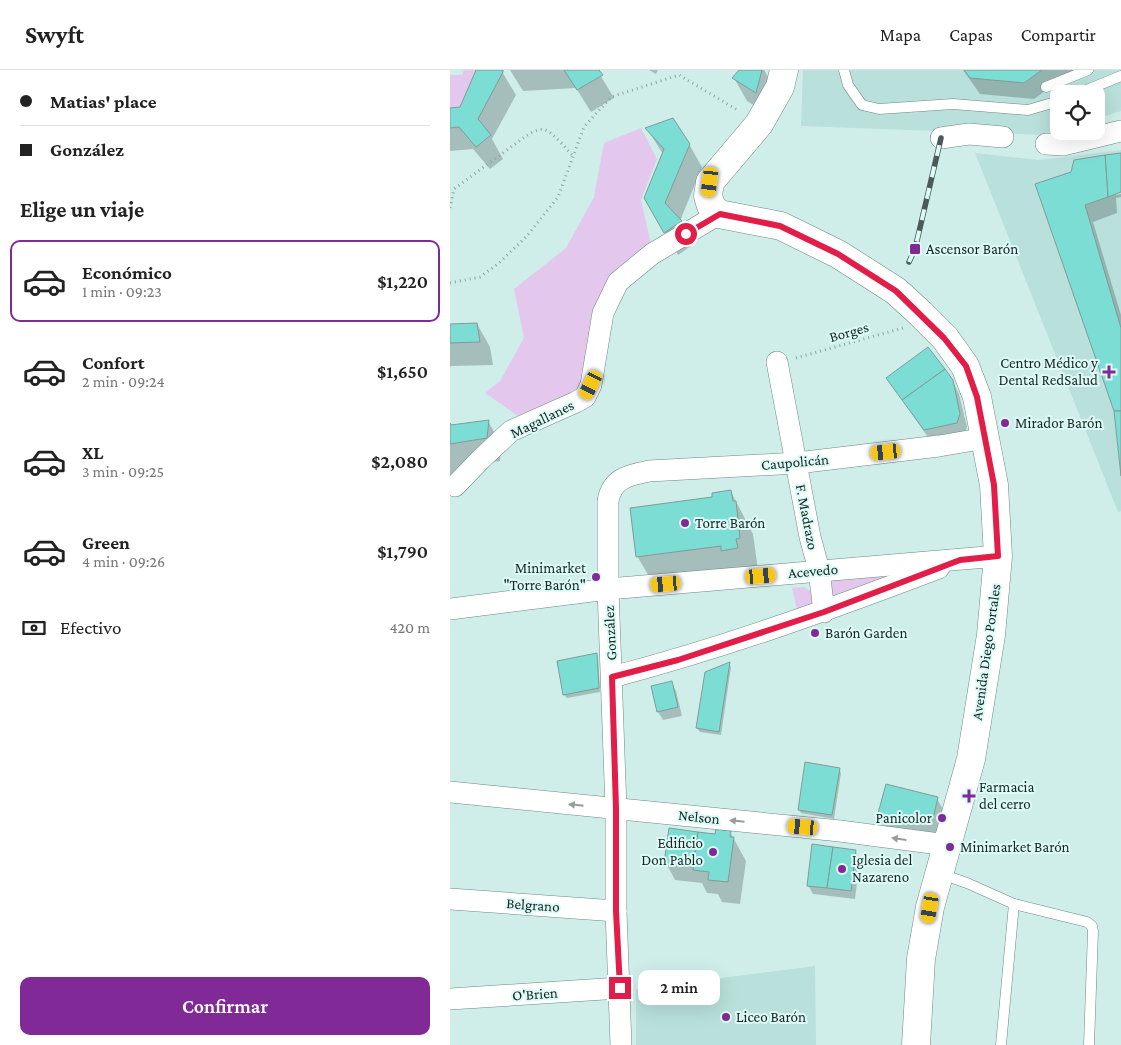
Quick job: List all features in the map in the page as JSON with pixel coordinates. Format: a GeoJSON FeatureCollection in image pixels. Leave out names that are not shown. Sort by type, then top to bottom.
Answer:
{"type":"FeatureCollection","features":[{"type":"Feature","properties":{"kind":"main road"},"geometry":{"type":"LineString","coordinates":[[720,214],[711,206],[708,196],[710,182],[760,124],[780,87],[784,70]]}},
{"type":"Feature","properties":{"kind":"main road","name":"Avenida Diego Portales"},"geometry":{"type":"LineString","coordinates":[[720,214],[780,226],[838,254],[896,291],[944,338],[966,366],[977,397],[994,485],[998,556],[992,635],[971,759],[930,908],[921,959],[916,1045]]}},
{"type":"Feature","properties":{"kind":"street"},"geometry":{"type":"LineString","coordinates":[[1046,144],[1063,145],[1121,131]]}},
{"type":"Feature","properties":{"kind":"street"},"geometry":{"type":"LineString","coordinates":[[942,138],[969,134],[1003,137]]}},
{"type":"Feature","properties":{"kind":"street","name":"Magallanes"},"geometry":{"type":"LineString","coordinates":[[455,486],[511,431],[585,397],[591,385],[603,313],[618,282],[652,254],[720,214]]}},
{"type":"Feature","properties":{"kind":"street","name":"F. Madrazo"},"geometry":{"type":"LineString","coordinates":[[777,362],[810,537],[819,570],[824,612]]}},
{"type":"Feature","properties":{"kind":"street","name":"Caupolicán"},"geometry":{"type":"LineString","coordinates":[[610,491],[617,482],[628,476],[649,471],[797,463],[939,446],[986,438]]}},
{"type":"Feature","properties":{"kind":"street","name":"González"},"geometry":{"type":"LineString","coordinates":[[610,491],[608,501],[608,589],[616,809],[616,911],[621,1045]]}},
{"type":"Feature","properties":{"kind":"street","name":"Acevedo"},"geometry":{"type":"LineString","coordinates":[[450,609],[608,589],[998,556]]}},
{"type":"Feature","properties":{"kind":"street"},"geometry":{"type":"LineString","coordinates":[[612,677],[678,660],[824,612],[960,560]]}},
{"type":"Feature","properties":{"kind":"street","name":"Nelson"},"geometry":{"type":"LineString","coordinates":[[450,792],[840,831],[947,845]]}},
{"type":"Feature","properties":{"kind":"street","name":"Belgrano"},"geometry":{"type":"LineString","coordinates":[[450,899],[616,911]]}},
{"type":"Feature","properties":{"kind":"street","name":"O'Brien"},"geometry":{"type":"LineString","coordinates":[[450,999],[620,988]]}},
{"type":"Feature","properties":{"kind":"lane"},"geometry":{"type":"LineString","coordinates":[[844,70],[848,85],[862,104],[879,108],[953,104],[1028,110],[1050,104]]}},
{"type":"Feature","properties":{"kind":"lane"},"geometry":{"type":"LineString","coordinates":[[1046,87],[1088,70]]}},
{"type":"Feature","properties":{"kind":"lane"},"geometry":{"type":"LineString","coordinates":[[1099,85],[1121,76]]}},
{"type":"Feature","properties":{"kind":"lane"},"geometry":{"type":"LineString","coordinates":[[940,874],[967,883],[1014,904],[1087,922],[1092,926],[1089,1045]]}},
{"type":"Feature","properties":{"kind":"lane"},"geometry":{"type":"LineString","coordinates":[[1001,1045],[1014,904]]}},
{"type":"Feature","properties":{"kind":"path"},"geometry":{"type":"LineString","coordinates":[[450,283],[480,276],[499,263],[527,236],[558,197],[584,127],[611,96],[679,75],[760,124]]}},
{"type":"Feature","properties":{"kind":"path"},"geometry":{"type":"LineString","coordinates":[[450,208],[454,189],[526,136],[538,130],[544,129],[549,132],[574,158]]}},
{"type":"Feature","properties":{"kind":"path","name":"Borges"},"geometry":{"type":"LineString","coordinates":[[777,362],[903,328],[921,314]]}},
{"type":"Feature","properties":{"kind":"shaded area"},"geometry":{"type":"Polygon","coordinates":[[[464,70],[476,70],[460,107],[450,108],[450,75],[462,75],[464,70]]]}},
{"type":"Feature","properties":{"kind":"shaded area"},"geometry":{"type":"Polygon","coordinates":[[[803,70],[1121,70],[1121,111],[1105,116],[1105,85],[1050,85],[1050,134],[1046,135],[801,126],[803,70]]]}},
{"type":"Feature","properties":{"kind":"shaded area"},"geometry":{"type":"Polygon","coordinates":[[[641,128],[657,159],[641,200],[650,247],[607,284],[580,389],[552,406],[518,416],[485,393],[500,381],[524,338],[514,289],[566,248],[594,197],[604,143],[641,128]]]}},
{"type":"Feature","properties":{"kind":"shaded area"},"geometry":{"type":"Polygon","coordinates":[[[1121,150],[1121,511],[1118,512],[975,153],[1039,160],[1121,150]]]}},
{"type":"Feature","properties":{"kind":"shaded area"},"geometry":{"type":"Polygon","coordinates":[[[883,576],[884,585],[829,600],[826,587],[837,578],[883,576]]]}},
{"type":"Feature","properties":{"kind":"shaded area"},"geometry":{"type":"Polygon","coordinates":[[[804,587],[814,594],[816,603],[798,614],[792,588],[804,587]]]}},
{"type":"Feature","properties":{"kind":"shaded area","name":"Liceo Barón"},"geometry":{"type":"Polygon","coordinates":[[[815,966],[816,1045],[636,1045],[636,989],[815,966]]]}},
{"type":"Feature","properties":{"kind":"building"},"geometry":{"type":"Polygon","coordinates":[[[476,70],[503,70],[503,72],[478,119],[491,135],[476,147],[459,127],[450,128],[450,108],[460,107],[476,70]]]}},
{"type":"Feature","properties":{"kind":"building"},"geometry":{"type":"Polygon","coordinates":[[[564,70],[599,70],[603,75],[577,90],[564,70]]]}},
{"type":"Feature","properties":{"kind":"building"},"geometry":{"type":"Polygon","coordinates":[[[739,70],[762,70],[756,93],[732,78],[739,70]]]}},
{"type":"Feature","properties":{"kind":"building"},"geometry":{"type":"Polygon","coordinates":[[[964,70],[1042,70],[1024,83],[970,78],[964,70]]]}},
{"type":"Feature","properties":{"kind":"building"},"geometry":{"type":"Polygon","coordinates":[[[673,118],[690,144],[665,203],[682,221],[664,233],[644,198],[664,149],[645,128],[673,118]]]}},
{"type":"Feature","properties":{"kind":"building"},"geometry":{"type":"Polygon","coordinates":[[[1121,153],[1121,192],[1108,197],[1105,155],[1121,153]]]}},
{"type":"Feature","properties":{"kind":"building"},"geometry":{"type":"Polygon","coordinates":[[[1105,155],[1108,197],[1085,205],[1121,328],[1121,411],[1114,411],[1035,184],[1071,172],[1074,160],[1105,155]]]}},
{"type":"Feature","properties":{"kind":"building"},"geometry":{"type":"Polygon","coordinates":[[[477,323],[480,342],[450,343],[450,324],[477,323]]]}},
{"type":"Feature","properties":{"kind":"building"},"geometry":{"type":"Polygon","coordinates":[[[928,347],[945,369],[902,400],[886,378],[928,347]]]}},
{"type":"Feature","properties":{"kind":"building"},"geometry":{"type":"Polygon","coordinates":[[[945,369],[953,380],[960,414],[957,423],[924,430],[902,400],[945,369]]]}},
{"type":"Feature","properties":{"kind":"building"},"geometry":{"type":"Polygon","coordinates":[[[1114,411],[1121,411],[1121,476],[1114,411]]]}},
{"type":"Feature","properties":{"kind":"building"},"geometry":{"type":"Polygon","coordinates":[[[489,420],[487,438],[450,444],[450,423],[451,425],[489,420]]]}},
{"type":"Feature","properties":{"kind":"building","name":"Torre Barón"},"geometry":{"type":"Polygon","coordinates":[[[731,490],[733,501],[736,501],[740,538],[736,539],[738,548],[721,551],[721,546],[636,557],[630,508],[712,497],[712,493],[731,490]]]}},
{"type":"Feature","properties":{"kind":"building"},"geometry":{"type":"Polygon","coordinates":[[[597,653],[599,688],[563,695],[557,661],[597,653]]]}},
{"type":"Feature","properties":{"kind":"building"},"geometry":{"type":"Polygon","coordinates":[[[730,662],[719,732],[696,728],[705,672],[730,662]]]}},
{"type":"Feature","properties":{"kind":"building"},"geometry":{"type":"Polygon","coordinates":[[[672,681],[678,707],[657,712],[651,686],[672,681]]]}},
{"type":"Feature","properties":{"kind":"building"},"geometry":{"type":"Polygon","coordinates":[[[805,762],[840,768],[832,815],[798,810],[805,762]]]}},
{"type":"Feature","properties":{"kind":"building"},"geometry":{"type":"Polygon","coordinates":[[[886,784],[938,797],[933,819],[922,816],[921,820],[916,819],[916,821],[899,817],[898,822],[877,817],[886,784]]]}},
{"type":"Feature","properties":{"kind":"building"},"geometry":{"type":"Polygon","coordinates":[[[669,828],[698,832],[693,867],[664,863],[669,828]]]}},
{"type":"Feature","properties":{"kind":"building","name":"Edificio Don Pablo"},"geometry":{"type":"Polygon","coordinates":[[[716,829],[731,831],[730,837],[734,837],[728,882],[708,880],[709,872],[693,870],[698,832],[715,834],[716,829]]]}},
{"type":"Feature","properties":{"kind":"building"},"geometry":{"type":"Polygon","coordinates":[[[812,844],[833,847],[827,888],[807,886],[812,844]]]}},
{"type":"Feature","properties":{"kind":"building","name":"Iglesia del Nazareno"},"geometry":{"type":"Polygon","coordinates":[[[833,847],[856,850],[851,891],[827,888],[833,847]]]}},
{"type":"Feature","properties":{"kind":"railway"},"geometry":{"type":"LineString","coordinates":[[909,262],[915,249],[941,138]]}},
{"type":"Feature","properties":{"kind":"place","name":"Ascensor Barón"},"geometry":{"type":"Point","coordinates":[915,249]}},
{"type":"Feature","properties":{"kind":"place","name":"Centro Médico y Dental RedSalud"},"geometry":{"type":"Point","coordinates":[1109,372]}},
{"type":"Feature","properties":{"kind":"place","name":"Mirador Barón"},"geometry":{"type":"Point","coordinates":[1005,423]}},
{"type":"Feature","properties":{"kind":"place","name":"Torre Barón"},"geometry":{"type":"Point","coordinates":[685,523]}},
{"type":"Feature","properties":{"kind":"place","name":"Minimarket \"Torre Barón\""},"geometry":{"type":"Point","coordinates":[596,577]}},
{"type":"Feature","properties":{"kind":"place","name":"Barón Garden"},"geometry":{"type":"Point","coordinates":[815,633]}},
{"type":"Feature","properties":{"kind":"place","name":"Farmacia del cerro"},"geometry":{"type":"Point","coordinates":[969,796]}},
{"type":"Feature","properties":{"kind":"place","name":"Panicolor"},"geometry":{"type":"Point","coordinates":[942,818]}},
{"type":"Feature","properties":{"kind":"place","name":"Minimarket Barón"},"geometry":{"type":"Point","coordinates":[950,847]}},
{"type":"Feature","properties":{"kind":"place","name":"Edificio Don Pablo"},"geometry":{"type":"Point","coordinates":[713,852]}},
{"type":"Feature","properties":{"kind":"place","name":"Iglesia del Nazareno"},"geometry":{"type":"Point","coordinates":[842,869]}},
{"type":"Feature","properties":{"kind":"place","name":"Liceo Barón"},"geometry":{"type":"Point","coordinates":[726,1017]}},
{"type":"Feature","properties":{"kind":"route"},"geometry":{"type":"LineString","coordinates":[[620,988],[616,911],[616,809],[612,677],[678,660],[824,612],[960,560],[998,556],[994,485],[977,397],[966,366],[944,338],[921,314],[896,291],[838,254],[780,226],[720,214],[686,234]]}}]}
